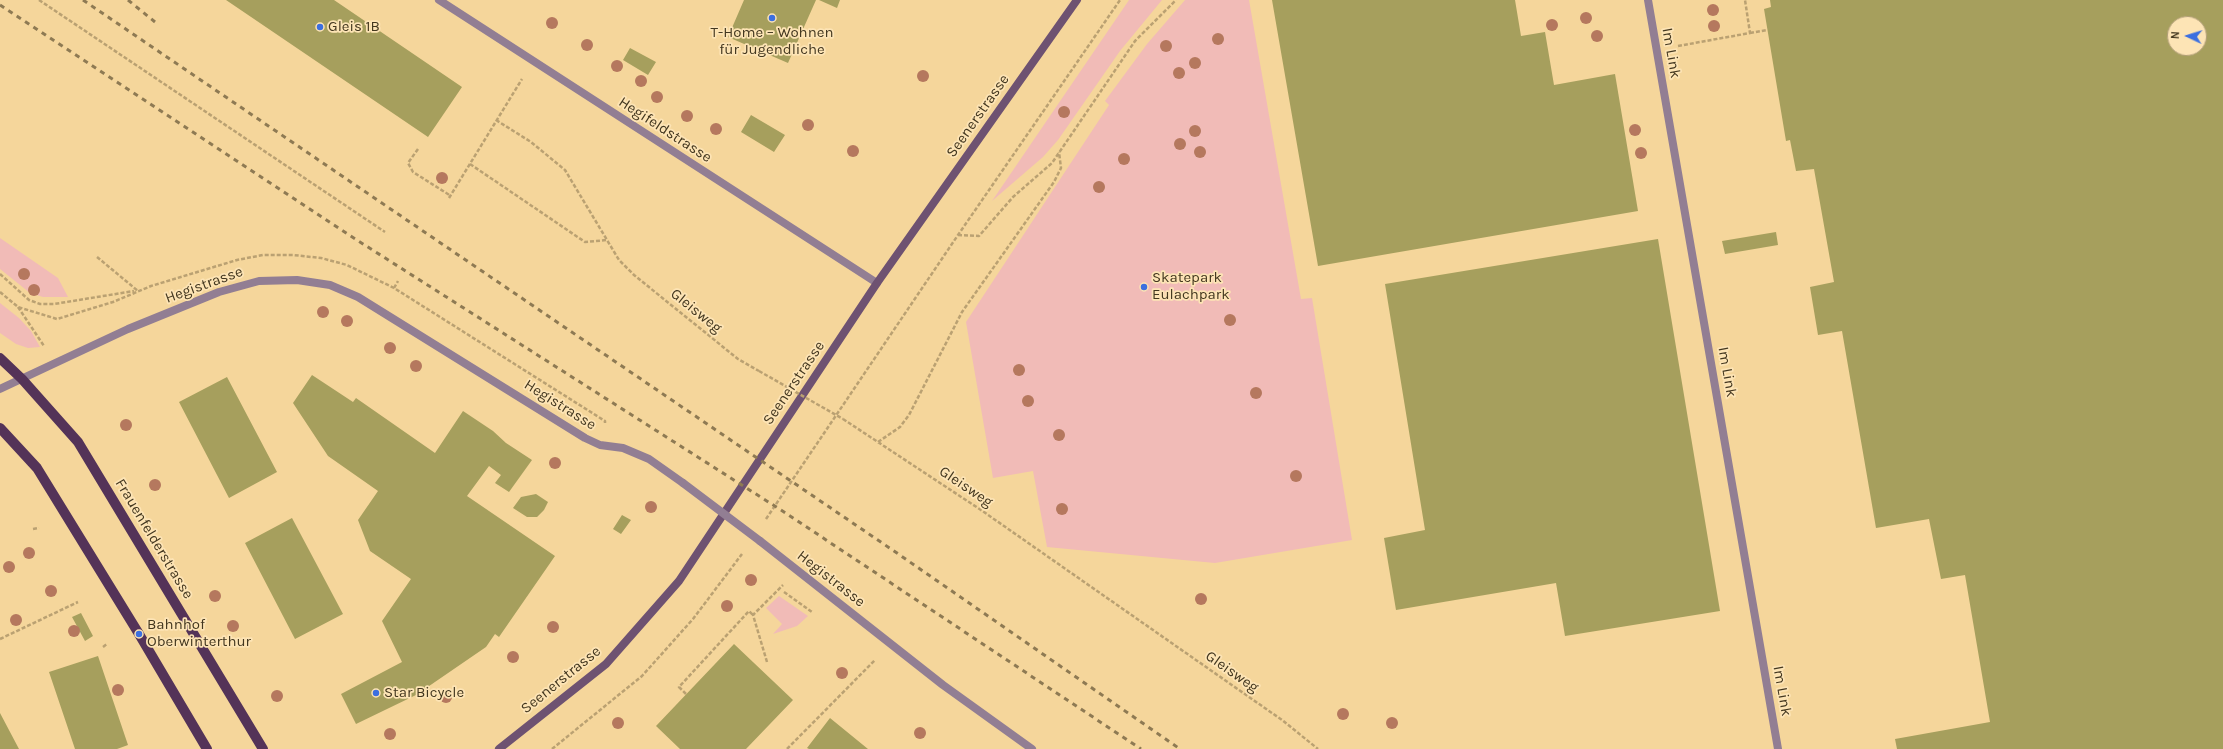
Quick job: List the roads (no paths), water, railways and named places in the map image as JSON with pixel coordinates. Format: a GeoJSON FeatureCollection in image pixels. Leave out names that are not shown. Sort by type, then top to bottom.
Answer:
{"type":"FeatureCollection","features":[{"type":"Feature","properties":{"kind":"main road","name":"Seenerstrasse"},"geometry":{"type":"LineString","coordinates":[[499,749],[606,664],[679,580],[877,283],[1077,0]]}},
{"type":"Feature","properties":{"kind":"main road","name":"Frauenfelderstrasse"},"geometry":{"type":"LineString","coordinates":[[0,358],[22,379],[78,442],[263,749]]}},
{"type":"Feature","properties":{"kind":"main road"},"geometry":{"type":"LineString","coordinates":[[0,428],[37,468],[139,634],[207,749]]}},
{"type":"Feature","properties":{"kind":"street","name":"Hegifeldstrasse"},"geometry":{"type":"LineString","coordinates":[[439,0],[877,283]]}},
{"type":"Feature","properties":{"kind":"street","name":"Im Link"},"geometry":{"type":"LineString","coordinates":[[1648,0],[1778,749]]}},
{"type":"Feature","properties":{"kind":"street","name":"Hegistrasse"},"geometry":{"type":"LineString","coordinates":[[0,389],[128,329],[219,292],[259,281],[297,280],[330,285],[358,297],[585,438],[600,445],[623,448],[649,459],[760,541],[943,685],[1032,749]]}},
{"type":"Feature","properties":{"kind":"railway"},"geometry":{"type":"LineString","coordinates":[[83,0],[894,551],[1180,749]]}},
{"type":"Feature","properties":{"kind":"railway"},"geometry":{"type":"LineString","coordinates":[[128,0],[155,22]]}},
{"type":"Feature","properties":{"kind":"railway"},"geometry":{"type":"LineString","coordinates":[[0,5],[349,235],[781,510],[1141,749]]}},
{"type":"Feature","properties":{"kind":"place","name":"T-Home – Wohnen für Jugendliche"},"geometry":{"type":"Point","coordinates":[772,18]}},
{"type":"Feature","properties":{"kind":"place","name":"Gleis 1B"},"geometry":{"type":"Point","coordinates":[320,27]}},
{"type":"Feature","properties":{"kind":"place","name":"Skatepark Eulachpark"},"geometry":{"type":"Point","coordinates":[1144,287]}},
{"type":"Feature","properties":{"kind":"place","name":"Bahnhof Oberwinterthur"},"geometry":{"type":"Point","coordinates":[139,634]}},
{"type":"Feature","properties":{"kind":"place","name":"Star Bicycle"},"geometry":{"type":"Point","coordinates":[376,693]}}]}
